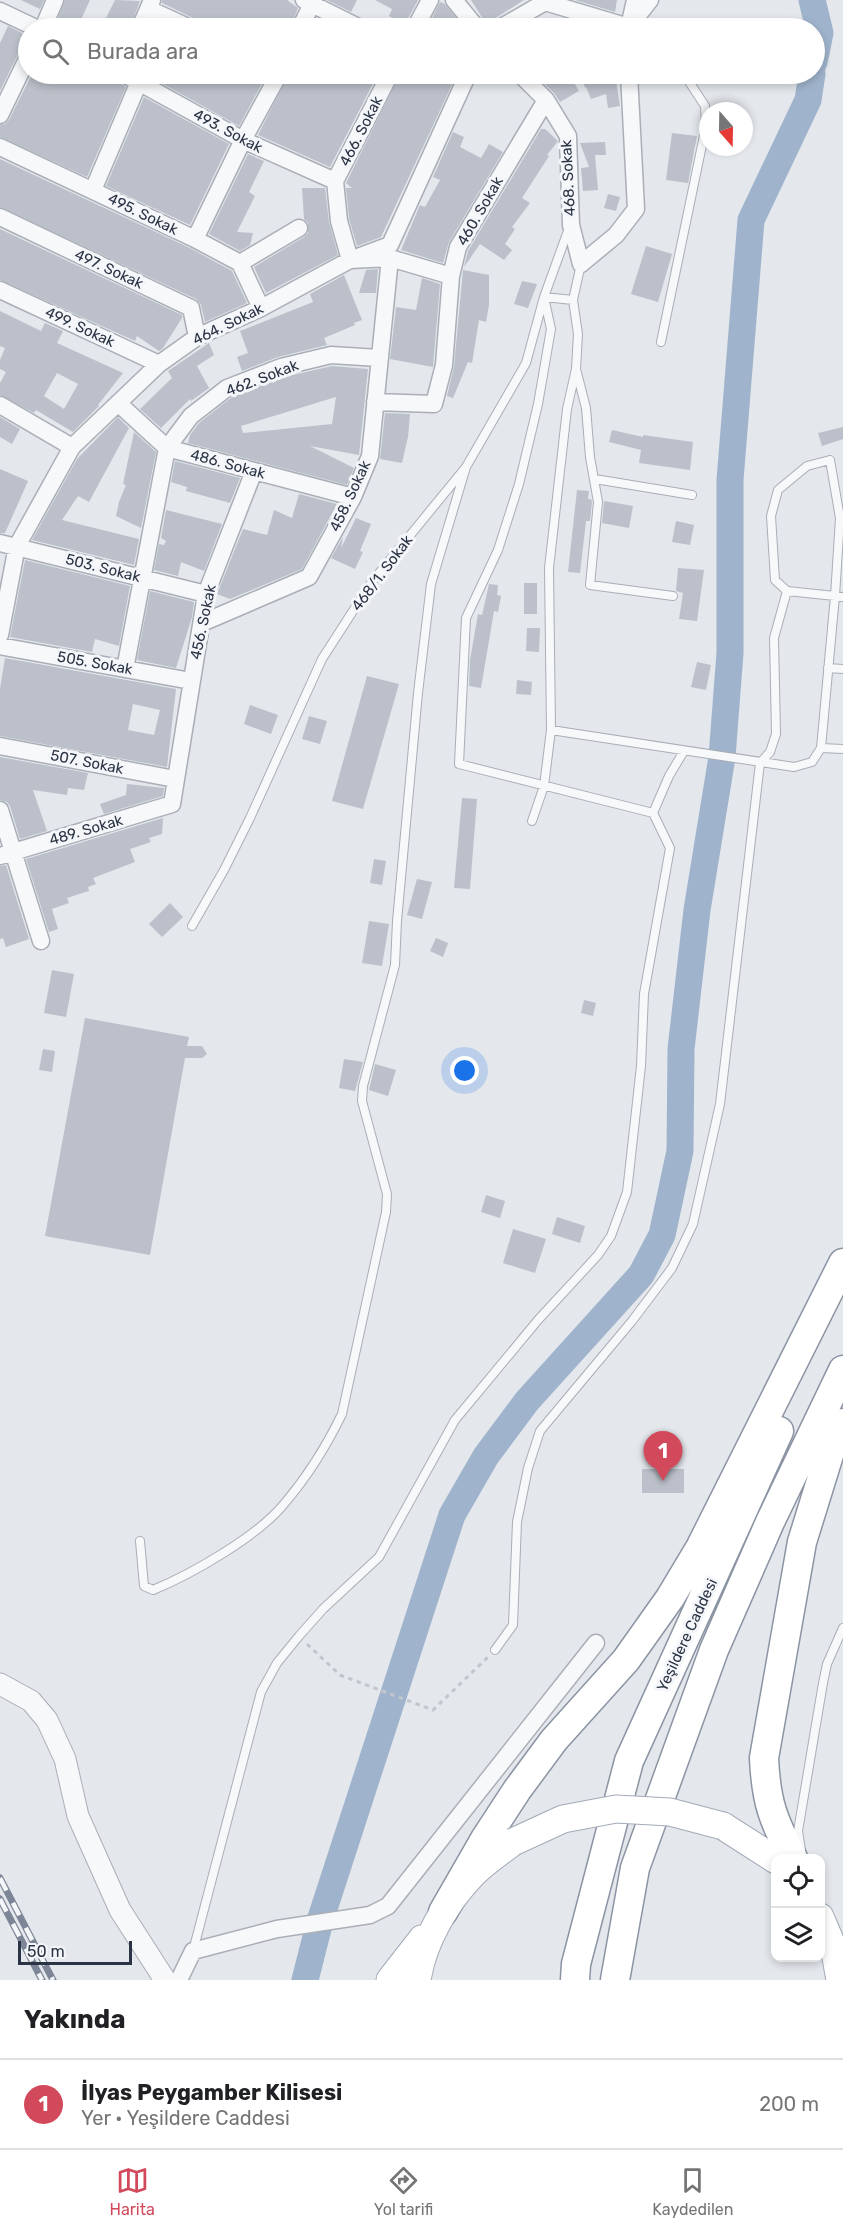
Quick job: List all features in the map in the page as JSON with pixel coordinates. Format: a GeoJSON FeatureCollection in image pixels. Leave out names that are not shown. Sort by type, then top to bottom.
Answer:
{"type":"FeatureCollection","features":[{"type":"Feature","properties":{"kind":"highway"},"geometry":{"type":"LineString","coordinates":[[443,1912],[485,1839],[517,1790],[554,1740],[626,1660],[670,1598],[700,1548],[843,1263]]}},
{"type":"Feature","properties":{"kind":"highway","name":"Yeşildere Caddesi"},"geometry":{"type":"LineString","coordinates":[[575,1980],[576,1964],[629,1761],[801,1381],[843,1307]]}},
{"type":"Feature","properties":{"kind":"highway","name":"Yeşildere Caddesi"},"geometry":{"type":"LineString","coordinates":[[615,1980],[635,1868],[714,1650],[843,1370]]}},
{"type":"Feature","properties":{"kind":"highway"},"geometry":{"type":"LineString","coordinates":[[792,1854],[774,1822],[766,1789],[764,1758],[802,1542],[833,1442],[843,1423]]}},
{"type":"Feature","properties":{"kind":"main road"},"geometry":{"type":"LineString","coordinates":[[390,1980],[474,1873],[513,1842],[563,1819],[616,1809],[670,1812],[723,1826],[771,1857]]}},
{"type":"Feature","properties":{"kind":"main road"},"geometry":{"type":"LineString","coordinates":[[823,1908],[843,1937]]}},
{"type":"Feature","properties":{"kind":"main road"},"geometry":{"type":"LineString","coordinates":[[417,1980],[419,1964],[443,1912]]}},
{"type":"Feature","properties":{"kind":"main road"},"geometry":{"type":"LineString","coordinates":[[825,1929],[835,1952],[840,1980]]}},
{"type":"Feature","properties":{"kind":"street"},"geometry":{"type":"LineString","coordinates":[[47,18],[55,0]]}},
{"type":"Feature","properties":{"kind":"street"},"geometry":{"type":"LineString","coordinates":[[420,18],[430,0]]}},
{"type":"Feature","properties":{"kind":"street"},"geometry":{"type":"LineString","coordinates":[[454,0],[469,18]]}},
{"type":"Feature","properties":{"kind":"street"},"geometry":{"type":"LineString","coordinates":[[632,18],[635,0]]}},
{"type":"Feature","properties":{"kind":"street"},"geometry":{"type":"LineString","coordinates":[[637,18],[650,0]]}},
{"type":"Feature","properties":{"kind":"street"},"geometry":{"type":"LineString","coordinates":[[304,18],[310,1],[341,18]]}},
{"type":"Feature","properties":{"kind":"street"},"geometry":{"type":"LineString","coordinates":[[517,18],[545,2],[597,18]]}},
{"type":"Feature","properties":{"kind":"street"},"geometry":{"type":"LineString","coordinates":[[145,18],[151,4],[174,18]]}},
{"type":"Feature","properties":{"kind":"street"},"geometry":{"type":"LineString","coordinates":[[0,11],[18,20]]}},
{"type":"Feature","properties":{"kind":"street"},"geometry":{"type":"LineString","coordinates":[[0,115],[18,78]]}},
{"type":"Feature","properties":{"kind":"street"},"geometry":{"type":"LineString","coordinates":[[93,190],[130,84]]}},
{"type":"Feature","properties":{"kind":"street","name":"493. Sokak"},"geometry":{"type":"LineString","coordinates":[[143,84],[243,140],[336,182]]}},
{"type":"Feature","properties":{"kind":"street"},"geometry":{"type":"LineString","coordinates":[[195,239],[243,140],[274,84]]}},
{"type":"Feature","properties":{"kind":"street","name":"466. Sokak"},"geometry":{"type":"LineString","coordinates":[[350,260],[339,221],[336,182],[385,84]]}},
{"type":"Feature","properties":{"kind":"street","name":"464. Sokak"},"geometry":{"type":"LineString","coordinates":[[0,635],[17,546],[72,447],[159,364],[197,337],[261,308],[350,260],[390,245],[463,84]]}},
{"type":"Feature","properties":{"kind":"street","name":"468. Sokak"},"geometry":{"type":"LineString","coordinates":[[530,84],[546,100],[568,136],[571,225],[582,264]]}},
{"type":"Feature","properties":{"kind":"street"},"geometry":{"type":"LineString","coordinates":[[582,264],[616,235],[636,209],[630,84]]}},
{"type":"Feature","properties":{"kind":"street","name":"460. Sokak"},"geometry":{"type":"LineString","coordinates":[[375,402],[434,404],[444,365],[451,276],[458,247],[546,100]]}},
{"type":"Feature","properties":{"kind":"street","name":"495. Sokak"},"geometry":{"type":"LineString","coordinates":[[0,147],[195,239],[240,263]]}},
{"type":"Feature","properties":{"kind":"street","name":"497. Sokak"},"geometry":{"type":"LineString","coordinates":[[0,217],[191,308],[197,337]]}},
{"type":"Feature","properties":{"kind":"street"},"geometry":{"type":"LineString","coordinates":[[261,308],[240,263],[299,228]]}},
{"type":"Feature","properties":{"kind":"street"},"geometry":{"type":"LineString","coordinates":[[350,260],[390,258],[451,276]]}},
{"type":"Feature","properties":{"kind":"street","name":"458. Sokak"},"geometry":{"type":"LineString","coordinates":[[202,622],[309,577],[353,497],[370,456],[390,258]]}},
{"type":"Feature","properties":{"kind":"street","name":"499. Sokak"},"geometry":{"type":"LineString","coordinates":[[0,290],[159,364]]}},
{"type":"Feature","properties":{"kind":"street","name":"462. Sokak"},"geometry":{"type":"LineString","coordinates":[[167,448],[191,416],[227,388],[281,367],[331,355],[379,358]]}},
{"type":"Feature","properties":{"kind":"street","name":"486. Sokak"},"geometry":{"type":"LineString","coordinates":[[118,403],[167,448],[353,497]]}},
{"type":"Feature","properties":{"kind":"street"},"geometry":{"type":"LineString","coordinates":[[0,405],[72,447]]}},
{"type":"Feature","properties":{"kind":"street"},"geometry":{"type":"LineString","coordinates":[[125,669],[167,448]]}},
{"type":"Feature","properties":{"kind":"street","name":"456. Sokak"},"geometry":{"type":"LineString","coordinates":[[172,804],[206,594],[254,471]]}},
{"type":"Feature","properties":{"kind":"street","name":"503. Sokak"},"geometry":{"type":"LineString","coordinates":[[0,543],[206,594]]}},
{"type":"Feature","properties":{"kind":"street","name":"505. Sokak"},"geometry":{"type":"LineString","coordinates":[[0,646],[191,681]]}},
{"type":"Feature","properties":{"kind":"street","name":"507. Sokak"},"geometry":{"type":"LineString","coordinates":[[0,746],[175,779]]}},
{"type":"Feature","properties":{"kind":"street","name":"489. Sokak"},"geometry":{"type":"LineString","coordinates":[[7,853],[172,804]]}},
{"type":"Feature","properties":{"kind":"street"},"geometry":{"type":"LineString","coordinates":[[0,810],[7,853],[41,941]]}},
{"type":"Feature","properties":{"kind":"street"},"geometry":{"type":"LineString","coordinates":[[179,1980],[193,1951],[277,1929],[370,1915],[388,1906],[596,1643]]}},
{"type":"Feature","properties":{"kind":"street"},"geometry":{"type":"LineString","coordinates":[[0,1684],[31,1701],[47,1720],[65,1759],[78,1816],[120,1910],[165,1980]]}},
{"type":"Feature","properties":{"kind":"lane"},"geometry":{"type":"LineString","coordinates":[[661,342],[706,126],[705,106],[691,84]]}},
{"type":"Feature","properties":{"kind":"lane","name":"468/1. Sokak"},"geometry":{"type":"LineString","coordinates":[[192,926],[250,818],[322,659],[371,583],[466,466],[526,363],[544,297],[571,225]]}},
{"type":"Feature","properties":{"kind":"lane"},"geometry":{"type":"LineString","coordinates":[[532,821],[543,786],[551,730],[549,568],[567,409],[576,369],[578,334],[573,300],[582,264]]}},
{"type":"Feature","properties":{"kind":"lane"},"geometry":{"type":"LineString","coordinates":[[573,300],[544,297],[551,328],[538,404],[522,472],[498,550],[466,618],[459,764],[653,813]]}},
{"type":"Feature","properties":{"kind":"lane"},"geometry":{"type":"LineString","coordinates":[[576,369],[586,408],[590,457],[598,502],[590,585],[673,596]]}},
{"type":"Feature","properties":{"kind":"lane"},"geometry":{"type":"LineString","coordinates":[[551,730],[760,763],[794,767],[812,762],[820,748],[828,668],[839,597],[840,518],[830,460],[807,466],[778,490],[771,516],[774,569],[775,580],[787,591],[839,597]]}},
{"type":"Feature","properties":{"kind":"lane"},"geometry":{"type":"LineString","coordinates":[[140,1541],[144,1586],[153,1590],[173,1582],[251,1535],[284,1504],[327,1444],[342,1414],[386,1212],[387,1194],[362,1101],[363,1086],[395,965],[418,693],[431,584],[466,466]]}},
{"type":"Feature","properties":{"kind":"lane"},"geometry":{"type":"LineString","coordinates":[[595,479],[692,495]]}},
{"type":"Feature","properties":{"kind":"lane"},"geometry":{"type":"LineString","coordinates":[[495,1650],[513,1626],[517,1522],[528,1468],[540,1431],[632,1321],[672,1268],[693,1224],[720,1104],[760,763],[770,752],[776,734],[774,638],[787,591]]}},
{"type":"Feature","properties":{"kind":"lane"},"geometry":{"type":"LineString","coordinates":[[828,668],[843,669]]}},
{"type":"Feature","properties":{"kind":"lane"},"geometry":{"type":"LineString","coordinates":[[820,748],[843,749]]}},
{"type":"Feature","properties":{"kind":"lane"},"geometry":{"type":"LineString","coordinates":[[193,1951],[261,1692],[277,1663],[323,1609],[379,1557],[455,1420],[538,1320],[598,1255],[611,1236],[627,1192],[641,1066],[644,993],[670,848],[653,813],[669,776],[684,751]]}},
{"type":"Feature","properties":{"kind":"lane"},"geometry":{"type":"LineString","coordinates":[[801,1854],[798,1831],[823,1683],[827,1664],[843,1628]]}},
{"type":"Feature","properties":{"kind":"path"},"geometry":{"type":"LineString","coordinates":[[299,1636],[340,1675],[433,1710],[495,1650]]}},
{"type":"Feature","properties":{"kind":"building"},"geometry":{"type":"Polygon","coordinates":[[[21,0],[44,0],[40,9],[21,0]]]}},
{"type":"Feature","properties":{"kind":"building"},"geometry":{"type":"Polygon","coordinates":[[[65,0],[90,0],[82,18],[58,18],[65,0]]]}},
{"type":"Feature","properties":{"kind":"building"},"geometry":{"type":"Polygon","coordinates":[[[115,0],[140,1],[134,18],[106,18],[115,0]]]}},
{"type":"Feature","properties":{"kind":"building"},"geometry":{"type":"Polygon","coordinates":[[[162,0],[287,0],[298,8],[294,18],[193,18],[162,3],[162,0]]]}},
{"type":"Feature","properties":{"kind":"building"},"geometry":{"type":"Polygon","coordinates":[[[327,0],[357,0],[351,12],[327,0]]]}},
{"type":"Feature","properties":{"kind":"building"},"geometry":{"type":"Polygon","coordinates":[[[375,0],[418,0],[408,18],[389,16],[392,9],[375,0]]]}},
{"type":"Feature","properties":{"kind":"building"},"geometry":{"type":"Polygon","coordinates":[[[471,0],[524,0],[496,18],[482,18],[471,0]]]}},
{"type":"Feature","properties":{"kind":"building"},"geometry":{"type":"Polygon","coordinates":[[[575,0],[617,0],[615,12],[575,0]]]}},
{"type":"Feature","properties":{"kind":"building"},"geometry":{"type":"Polygon","coordinates":[[[440,2],[445,4],[456,18],[432,18],[440,2]]]}},
{"type":"Feature","properties":{"kind":"building"},"geometry":{"type":"Polygon","coordinates":[[[8,26],[18,31],[18,54],[0,91],[0,43],[8,26]]]}},
{"type":"Feature","properties":{"kind":"building"},"geometry":{"type":"Polygon","coordinates":[[[27,84],[121,84],[126,87],[87,177],[0,137],[0,125],[9,120],[27,84]]]}},
{"type":"Feature","properties":{"kind":"building"},"geometry":{"type":"Polygon","coordinates":[[[163,84],[262,84],[239,126],[163,84]]]}},
{"type":"Feature","properties":{"kind":"building"},"geometry":{"type":"Polygon","coordinates":[[[284,84],[373,84],[330,167],[258,135],[284,84]]]}},
{"type":"Feature","properties":{"kind":"building"},"geometry":{"type":"Polygon","coordinates":[[[395,84],[452,84],[381,237],[357,246],[349,219],[346,188],[352,188],[346,183],[395,84]]]}},
{"type":"Feature","properties":{"kind":"building"},"geometry":{"type":"Polygon","coordinates":[[[545,84],[575,84],[579,91],[560,102],[545,84]]]}},
{"type":"Feature","properties":{"kind":"building"},"geometry":{"type":"Polygon","coordinates":[[[584,84],[617,84],[620,106],[608,108],[606,94],[591,99],[584,84]]]}},
{"type":"Feature","properties":{"kind":"building"},"geometry":{"type":"Polygon","coordinates":[[[144,97],[229,144],[190,225],[106,186],[144,97]]]}},
{"type":"Feature","properties":{"kind":"building"},"geometry":{"type":"Polygon","coordinates":[[[541,129],[545,129],[558,141],[547,155],[549,156],[522,198],[530,203],[512,227],[515,229],[505,244],[512,250],[504,260],[480,244],[464,267],[468,251],[541,129]]]}},
{"type":"Feature","properties":{"kind":"building"},"geometry":{"type":"Polygon","coordinates":[[[453,132],[464,137],[460,147],[481,158],[489,144],[503,152],[449,242],[443,263],[401,250],[420,205],[425,207],[440,180],[433,177],[453,132]]]}},
{"type":"Feature","properties":{"kind":"building"},"geometry":{"type":"Polygon","coordinates":[[[672,133],[697,136],[688,183],[666,180],[672,133]]]}},
{"type":"Feature","properties":{"kind":"building"},"geometry":{"type":"Polygon","coordinates":[[[605,142],[606,155],[595,155],[598,190],[583,191],[581,168],[589,167],[580,143],[605,142]]]}},
{"type":"Feature","properties":{"kind":"building"},"geometry":{"type":"Polygon","coordinates":[[[248,154],[264,161],[249,192],[255,196],[237,232],[253,233],[250,245],[240,251],[209,234],[248,154]]]}},
{"type":"Feature","properties":{"kind":"building"},"geometry":{"type":"Polygon","coordinates":[[[0,159],[190,248],[232,271],[247,303],[205,322],[201,305],[196,299],[0,207],[0,159]]]}},
{"type":"Feature","properties":{"kind":"building"},"geometry":{"type":"Polygon","coordinates":[[[302,188],[325,188],[329,222],[338,255],[266,293],[254,267],[308,233],[308,223],[304,219],[302,188]]]}},
{"type":"Feature","properties":{"kind":"building"},"geometry":{"type":"Polygon","coordinates":[[[608,194],[620,197],[616,211],[604,208],[608,194]]]}},
{"type":"Feature","properties":{"kind":"building"},"geometry":{"type":"Polygon","coordinates":[[[0,229],[182,315],[182,318],[159,351],[137,336],[135,341],[0,280],[0,229]]]}},
{"type":"Feature","properties":{"kind":"building"},"geometry":{"type":"Polygon","coordinates":[[[646,246],[672,254],[658,302],[631,294],[646,246]]]}},
{"type":"Feature","properties":{"kind":"building"},"geometry":{"type":"Polygon","coordinates":[[[378,269],[376,293],[359,293],[366,270],[378,269]]]}},
{"type":"Feature","properties":{"kind":"building"},"geometry":{"type":"Polygon","coordinates":[[[463,270],[489,275],[489,305],[486,322],[479,320],[472,363],[468,362],[453,398],[447,396],[454,366],[463,270]]]}},
{"type":"Feature","properties":{"kind":"building"},"geometry":{"type":"Polygon","coordinates":[[[344,275],[362,320],[324,338],[327,345],[278,357],[242,371],[237,357],[248,353],[240,331],[313,302],[310,294],[344,275]]]}},
{"type":"Feature","properties":{"kind":"building"},"geometry":{"type":"Polygon","coordinates":[[[422,278],[440,284],[433,367],[390,359],[396,307],[416,310],[422,278]]]}},
{"type":"Feature","properties":{"kind":"building"},"geometry":{"type":"Polygon","coordinates":[[[522,281],[537,284],[528,308],[514,304],[522,281]]]}},
{"type":"Feature","properties":{"kind":"building"},"geometry":{"type":"Polygon","coordinates":[[[0,311],[41,331],[45,323],[63,331],[57,343],[123,373],[99,406],[73,432],[36,410],[34,413],[0,395],[0,383],[6,372],[0,369],[0,360],[5,348],[0,346],[0,311]],[[57,373],[44,396],[64,409],[78,384],[57,373]]]}},
{"type":"Feature","properties":{"kind":"building"},"geometry":{"type":"Polygon","coordinates":[[[209,343],[214,355],[197,366],[209,388],[191,401],[190,399],[161,428],[140,409],[172,378],[168,371],[209,343]]]}},
{"type":"Feature","properties":{"kind":"building"},"geometry":{"type":"Polygon","coordinates":[[[332,366],[368,369],[359,455],[310,446],[354,468],[347,485],[188,443],[190,435],[199,423],[232,397],[284,377],[332,366]],[[336,397],[241,426],[243,433],[332,424],[336,397]]]}},
{"type":"Feature","properties":{"kind":"building"},"geometry":{"type":"Polygon","coordinates":[[[385,413],[410,414],[402,463],[380,459],[385,413]]]}},
{"type":"Feature","properties":{"kind":"building"},"geometry":{"type":"Polygon","coordinates":[[[0,417],[20,429],[12,444],[0,437],[0,417]]]}},
{"type":"Feature","properties":{"kind":"building"},"geometry":{"type":"Polygon","coordinates":[[[118,417],[129,428],[89,502],[78,496],[62,520],[139,539],[134,565],[32,540],[77,459],[118,417]]]}},
{"type":"Feature","properties":{"kind":"building"},"geometry":{"type":"Polygon","coordinates":[[[843,427],[843,439],[822,446],[818,433],[843,427]]]}},
{"type":"Feature","properties":{"kind":"building"},"geometry":{"type":"Polygon","coordinates":[[[612,430],[643,437],[643,435],[693,442],[690,470],[639,463],[641,450],[609,442],[612,430]]]}},
{"type":"Feature","properties":{"kind":"building"},"geometry":{"type":"Polygon","coordinates":[[[134,432],[156,452],[141,528],[116,516],[126,485],[123,484],[134,432]]]}},
{"type":"Feature","properties":{"kind":"building"},"geometry":{"type":"Polygon","coordinates":[[[175,461],[240,478],[230,503],[186,491],[187,487],[171,482],[175,461]]]}},
{"type":"Feature","properties":{"kind":"building"},"geometry":{"type":"Polygon","coordinates":[[[0,469],[28,481],[5,533],[0,533],[0,469]]]}},
{"type":"Feature","properties":{"kind":"building"},"geometry":{"type":"Polygon","coordinates":[[[577,490],[589,491],[588,499],[592,502],[590,521],[586,521],[580,573],[568,572],[577,490]]]}},
{"type":"Feature","properties":{"kind":"building"},"geometry":{"type":"Polygon","coordinates":[[[299,494],[337,504],[302,569],[230,599],[217,594],[243,529],[267,535],[274,510],[292,518],[299,494]]]}},
{"type":"Feature","properties":{"kind":"building"},"geometry":{"type":"Polygon","coordinates":[[[604,501],[633,506],[629,528],[602,523],[604,501]]]}},
{"type":"Feature","properties":{"kind":"building"},"geometry":{"type":"Polygon","coordinates":[[[166,510],[222,524],[204,571],[181,562],[178,576],[154,570],[159,544],[164,545],[166,541],[161,538],[166,510]]]}},
{"type":"Feature","properties":{"kind":"building"},"geometry":{"type":"Polygon","coordinates":[[[356,518],[371,524],[360,551],[363,552],[355,569],[331,558],[343,537],[341,548],[356,518]]]}},
{"type":"Feature","properties":{"kind":"building"},"geometry":{"type":"Polygon","coordinates":[[[676,521],[694,525],[690,545],[672,542],[676,521]]]}},
{"type":"Feature","properties":{"kind":"building"},"geometry":{"type":"Polygon","coordinates":[[[25,560],[130,586],[119,646],[95,639],[92,652],[10,637],[25,560]]]}},
{"type":"Feature","properties":{"kind":"building"},"geometry":{"type":"Polygon","coordinates":[[[678,568],[704,570],[697,621],[679,619],[683,593],[676,591],[678,568]]]}},
{"type":"Feature","properties":{"kind":"building"},"geometry":{"type":"Polygon","coordinates":[[[524,583],[537,583],[537,614],[524,614],[524,583]]]}},
{"type":"Feature","properties":{"kind":"building"},"geometry":{"type":"Polygon","coordinates":[[[489,584],[498,585],[497,595],[501,596],[498,612],[494,611],[481,688],[469,686],[470,660],[478,614],[482,615],[489,584]]]}},
{"type":"Feature","properties":{"kind":"building"},"geometry":{"type":"Polygon","coordinates":[[[150,591],[194,602],[192,617],[176,668],[137,660],[150,591]]]}},
{"type":"Feature","properties":{"kind":"building"},"geometry":{"type":"Polygon","coordinates":[[[527,628],[540,628],[539,652],[526,651],[527,628]]]}},
{"type":"Feature","properties":{"kind":"building"},"geometry":{"type":"Polygon","coordinates":[[[5,658],[176,689],[167,767],[0,736],[0,689],[5,658]],[[133,704],[128,730],[154,735],[160,710],[133,704]]]}},
{"type":"Feature","properties":{"kind":"building"},"geometry":{"type":"Polygon","coordinates":[[[697,662],[711,665],[706,690],[691,687],[697,662]]]}},
{"type":"Feature","properties":{"kind":"building"},"geometry":{"type":"Polygon","coordinates":[[[367,676],[399,684],[363,809],[332,801],[367,676]]]}},
{"type":"Feature","properties":{"kind":"building"},"geometry":{"type":"Polygon","coordinates":[[[517,680],[532,682],[531,695],[516,694],[517,680]]]}},
{"type":"Feature","properties":{"kind":"building"},"geometry":{"type":"Polygon","coordinates":[[[250,705],[278,715],[271,734],[244,724],[250,705]]]}},
{"type":"Feature","properties":{"kind":"building"},"geometry":{"type":"Polygon","coordinates":[[[309,716],[327,721],[320,744],[302,739],[309,716]]]}},
{"type":"Feature","properties":{"kind":"building"},"geometry":{"type":"Polygon","coordinates":[[[0,757],[88,773],[84,790],[68,788],[67,795],[33,790],[47,831],[20,839],[10,806],[7,802],[0,800],[0,757]]]}},
{"type":"Feature","properties":{"kind":"building"},"geometry":{"type":"Polygon","coordinates":[[[127,784],[164,788],[163,796],[104,814],[100,804],[126,795],[127,784]]]}},
{"type":"Feature","properties":{"kind":"building"},"geometry":{"type":"Polygon","coordinates":[[[462,798],[477,799],[470,889],[454,888],[462,798]]]}},
{"type":"Feature","properties":{"kind":"building"},"geometry":{"type":"Polygon","coordinates":[[[163,818],[162,834],[149,838],[151,842],[130,849],[135,862],[93,878],[96,884],[88,887],[89,891],[67,898],[69,903],[52,909],[58,929],[49,932],[26,859],[163,818]]]}},
{"type":"Feature","properties":{"kind":"building"},"geometry":{"type":"Polygon","coordinates":[[[374,859],[386,861],[382,885],[370,883],[374,859]]]}},
{"type":"Feature","properties":{"kind":"building"},"geometry":{"type":"Polygon","coordinates":[[[6,865],[29,939],[6,947],[3,938],[0,939],[0,866],[6,865]]]}},
{"type":"Feature","properties":{"kind":"building"},"geometry":{"type":"Polygon","coordinates":[[[417,879],[432,882],[422,919],[407,915],[417,879]]]}},
{"type":"Feature","properties":{"kind":"building"},"geometry":{"type":"Polygon","coordinates":[[[170,903],[183,917],[162,937],[149,924],[170,903]]]}},
{"type":"Feature","properties":{"kind":"building"},"geometry":{"type":"Polygon","coordinates":[[[369,921],[389,924],[382,966],[362,963],[369,921]]]}},
{"type":"Feature","properties":{"kind":"building"},"geometry":{"type":"Polygon","coordinates":[[[436,938],[448,943],[443,957],[430,951],[436,938]]]}},
{"type":"Feature","properties":{"kind":"building"},"geometry":{"type":"Polygon","coordinates":[[[52,970],[74,974],[66,1017],[44,1013],[52,970]]]}},
{"type":"Feature","properties":{"kind":"building"},"geometry":{"type":"Polygon","coordinates":[[[584,1000],[596,1003],[593,1016],[581,1013],[584,1000]]]}},
{"type":"Feature","properties":{"kind":"building"},"geometry":{"type":"Polygon","coordinates":[[[85,1018],[189,1037],[187,1046],[202,1046],[207,1054],[202,1058],[185,1058],[150,1255],[45,1236],[85,1018]]]}},
{"type":"Feature","properties":{"kind":"building"},"geometry":{"type":"Polygon","coordinates":[[[43,1049],[55,1051],[52,1072],[39,1070],[43,1049]]]}},
{"type":"Feature","properties":{"kind":"building"},"geometry":{"type":"Polygon","coordinates":[[[344,1059],[363,1062],[355,1091],[339,1088],[344,1059]]]}},
{"type":"Feature","properties":{"kind":"building"},"geometry":{"type":"Polygon","coordinates":[[[375,1064],[396,1070],[388,1096],[369,1090],[375,1064]]]}},
{"type":"Feature","properties":{"kind":"building"},"geometry":{"type":"Polygon","coordinates":[[[486,1195],[505,1201],[500,1218],[481,1212],[486,1195]]]}},
{"type":"Feature","properties":{"kind":"building"},"geometry":{"type":"Polygon","coordinates":[[[557,1217],[585,1226],[580,1243],[552,1234],[557,1217]]]}},
{"type":"Feature","properties":{"kind":"building"},"geometry":{"type":"Polygon","coordinates":[[[513,1229],[546,1239],[535,1273],[503,1263],[513,1229]]]}},
{"type":"Feature","properties":{"kind":"building"},"geometry":{"type":"Polygon","coordinates":[[[642,1469],[684,1469],[684,1493],[642,1493],[642,1469]]]}},
{"type":"Feature","properties":{"kind":"waterway"},"geometry":{"type":"LineString","coordinates":[[812,0],[816,18]]}},
{"type":"Feature","properties":{"kind":"waterway"},"geometry":{"type":"LineString","coordinates":[[305,1980],[320,1921],[452,1515],[486,1456],[527,1401],[641,1275],[662,1235],[680,1151],[681,1049],[697,910],[722,757],[730,653],[730,480],[751,220],[808,100],[810,84]]}},
{"type":"Feature","properties":{"kind":"railway"},"geometry":{"type":"LineString","coordinates":[[0,1878],[53,1980]]}},
{"type":"Feature","properties":{"kind":"railway"},"geometry":{"type":"LineString","coordinates":[[0,1899],[42,1980]]}},
{"type":"Feature","properties":{"kind":"place","name":"İlyas Peygamber Kilisesi"},"geometry":{"type":"Point","coordinates":[663,1481]}}]}
